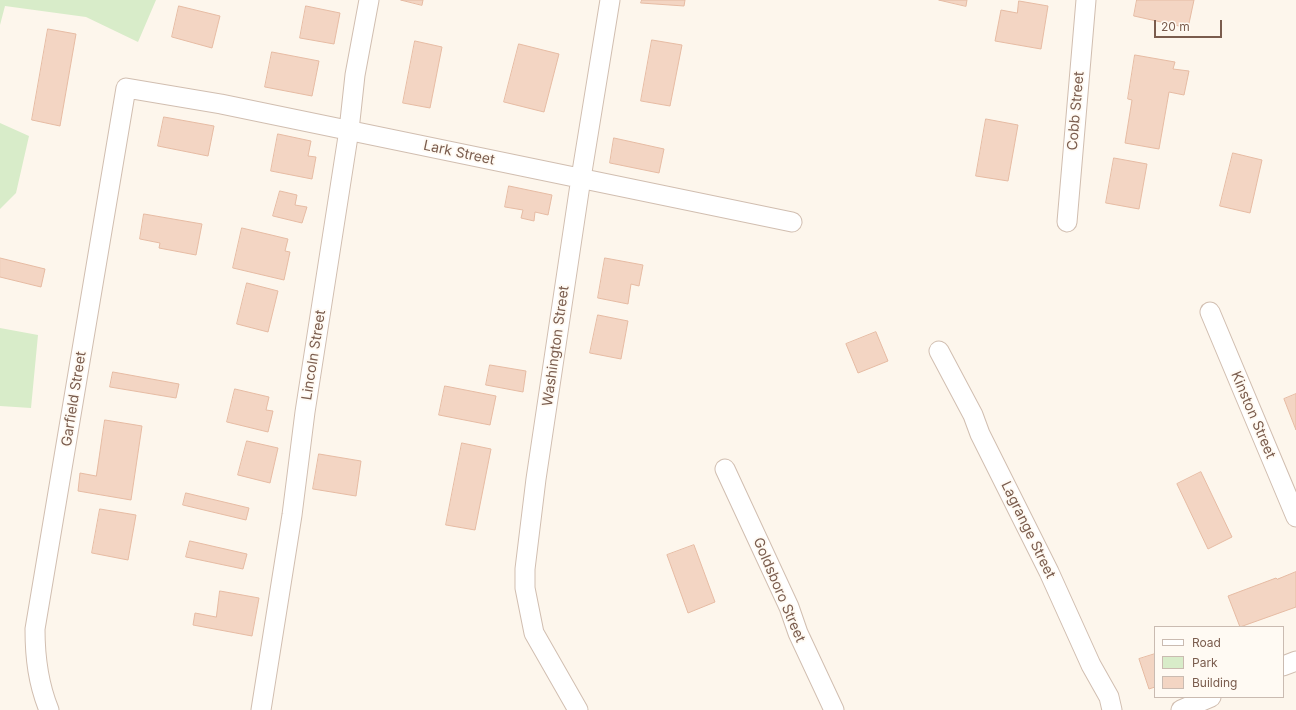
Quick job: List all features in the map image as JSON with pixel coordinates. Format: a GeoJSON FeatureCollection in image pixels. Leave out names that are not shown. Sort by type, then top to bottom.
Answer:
{"type":"FeatureCollection","features":[{"type":"Feature","properties":{"kind":"street","name":"Lincoln Street"},"geometry":{"type":"LineString","coordinates":[[261,710],[292,515],[305,412],[349,130],[356,75],[369,0]]}},
{"type":"Feature","properties":{"kind":"street","name":"Washington Street"},"geometry":{"type":"LineString","coordinates":[[578,710],[534,633],[526,588],[525,569],[581,178],[610,0]]}},
{"type":"Feature","properties":{"kind":"street","name":"Cobb Street"},"geometry":{"type":"LineString","coordinates":[[1066,222],[1086,0]]}},
{"type":"Feature","properties":{"kind":"street","name":"Lark Street"},"geometry":{"type":"LineString","coordinates":[[126,88],[221,104],[581,178],[640,192],[792,222]]}},
{"type":"Feature","properties":{"kind":"street","name":"Garfield Street"},"geometry":{"type":"LineString","coordinates":[[49,710],[38,675],[35,652],[35,629],[126,88]]}},
{"type":"Feature","properties":{"kind":"street","name":"Kinston Street"},"geometry":{"type":"LineString","coordinates":[[1210,312],[1296,517]]}},
{"type":"Feature","properties":{"kind":"street","name":"Lagrange Street"},"geometry":{"type":"LineString","coordinates":[[939,351],[973,414],[980,434],[1049,572],[1091,665],[1109,697],[1112,710]]}},
{"type":"Feature","properties":{"kind":"street","name":"Goldsboro Street"},"geometry":{"type":"LineString","coordinates":[[725,469],[789,607],[798,633],[834,710]]}},
{"type":"Feature","properties":{"kind":"street"},"geometry":{"type":"LineString","coordinates":[[1284,666],[1296,661]]}},
{"type":"Feature","properties":{"kind":"street"},"geometry":{"type":"LineString","coordinates":[[1181,710],[1209,698]]}},
{"type":"Feature","properties":{"kind":"green space"},"geometry":{"type":"Polygon","coordinates":[[[0,0],[156,0],[138,42],[86,17],[5,6],[0,25],[0,0]]]}},
{"type":"Feature","properties":{"kind":"green space"},"geometry":{"type":"Polygon","coordinates":[[[0,123],[29,136],[16,193],[0,209],[0,123]]]}},
{"type":"Feature","properties":{"kind":"green space"},"geometry":{"type":"Polygon","coordinates":[[[0,328],[38,335],[31,408],[0,406],[0,328]]]}},
{"type":"Feature","properties":{"kind":"building"},"geometry":{"type":"Polygon","coordinates":[[[401,0],[423,0],[422,5],[401,0]]]}},
{"type":"Feature","properties":{"kind":"building"},"geometry":{"type":"Polygon","coordinates":[[[642,0],[685,0],[684,6],[641,3],[642,0]]]}},
{"type":"Feature","properties":{"kind":"building"},"geometry":{"type":"Polygon","coordinates":[[[939,0],[967,0],[966,6],[939,0]]]}},
{"type":"Feature","properties":{"kind":"building"},"geometry":{"type":"Polygon","coordinates":[[[1137,0],[1194,0],[1188,28],[1134,16],[1137,0]]]}},
{"type":"Feature","properties":{"kind":"building"},"geometry":{"type":"Polygon","coordinates":[[[1019,1],[1048,6],[1041,49],[995,41],[1001,10],[1017,13],[1019,1]]]}},
{"type":"Feature","properties":{"kind":"building"},"geometry":{"type":"Polygon","coordinates":[[[179,6],[220,16],[212,48],[172,37],[179,6]]]}},
{"type":"Feature","properties":{"kind":"building"},"geometry":{"type":"Polygon","coordinates":[[[306,6],[340,13],[334,44],[300,38],[306,6]]]}},
{"type":"Feature","properties":{"kind":"building"},"geometry":{"type":"Polygon","coordinates":[[[48,29],[76,34],[60,126],[32,120],[48,29]]]}},
{"type":"Feature","properties":{"kind":"building"},"geometry":{"type":"Polygon","coordinates":[[[652,40],[682,45],[670,106],[641,101],[652,40]]]}},
{"type":"Feature","properties":{"kind":"building"},"geometry":{"type":"Polygon","coordinates":[[[415,41],[442,47],[430,108],[403,103],[415,41]]]}},
{"type":"Feature","properties":{"kind":"building"},"geometry":{"type":"Polygon","coordinates":[[[519,44],[559,54],[544,112],[504,102],[519,44]]]}},
{"type":"Feature","properties":{"kind":"building"},"geometry":{"type":"Polygon","coordinates":[[[272,52],[319,61],[312,96],[265,87],[272,52]]]}},
{"type":"Feature","properties":{"kind":"building"},"geometry":{"type":"Polygon","coordinates":[[[1135,55],[1175,62],[1173,69],[1189,71],[1184,95],[1169,92],[1159,149],[1125,143],[1132,100],[1128,99],[1135,55]]]}},
{"type":"Feature","properties":{"kind":"building"},"geometry":{"type":"Polygon","coordinates":[[[164,117],[214,126],[208,156],[158,146],[164,117]]]}},
{"type":"Feature","properties":{"kind":"building"},"geometry":{"type":"Polygon","coordinates":[[[986,119],[1018,125],[1008,181],[976,176],[986,119]]]}},
{"type":"Feature","properties":{"kind":"building"},"geometry":{"type":"Polygon","coordinates":[[[278,134],[311,141],[308,156],[316,157],[312,179],[271,171],[278,134]]]}},
{"type":"Feature","properties":{"kind":"building"},"geometry":{"type":"Polygon","coordinates":[[[614,138],[664,149],[659,173],[610,163],[614,138]]]}},
{"type":"Feature","properties":{"kind":"building"},"geometry":{"type":"Polygon","coordinates":[[[1233,153],[1262,160],[1250,213],[1220,206],[1233,153]]]}},
{"type":"Feature","properties":{"kind":"building"},"geometry":{"type":"Polygon","coordinates":[[[1114,158],[1147,164],[1139,209],[1106,203],[1114,158]]]}},
{"type":"Feature","properties":{"kind":"building"},"geometry":{"type":"Polygon","coordinates":[[[509,186],[552,195],[548,215],[535,212],[534,221],[521,218],[523,210],[505,207],[509,186]]]}},
{"type":"Feature","properties":{"kind":"building"},"geometry":{"type":"Polygon","coordinates":[[[280,191],[297,195],[295,205],[307,207],[302,223],[273,216],[280,191]]]}},
{"type":"Feature","properties":{"kind":"building"},"geometry":{"type":"Polygon","coordinates":[[[144,214],[202,224],[196,255],[159,248],[160,243],[140,239],[144,214]]]}},
{"type":"Feature","properties":{"kind":"building"},"geometry":{"type":"Polygon","coordinates":[[[242,228],[288,239],[285,251],[290,252],[284,280],[233,268],[242,228]]]}},
{"type":"Feature","properties":{"kind":"building"},"geometry":{"type":"Polygon","coordinates":[[[0,258],[45,269],[41,287],[0,277],[0,258]]]}},
{"type":"Feature","properties":{"kind":"building"},"geometry":{"type":"Polygon","coordinates":[[[605,258],[643,265],[639,286],[631,284],[628,304],[598,298],[605,258]]]}},
{"type":"Feature","properties":{"kind":"building"},"geometry":{"type":"Polygon","coordinates":[[[247,283],[278,291],[268,332],[237,324],[247,283]]]}},
{"type":"Feature","properties":{"kind":"building"},"geometry":{"type":"Polygon","coordinates":[[[598,315],[628,321],[621,359],[590,353],[598,315]]]}},
{"type":"Feature","properties":{"kind":"building"},"geometry":{"type":"Polygon","coordinates":[[[876,332],[888,361],[858,373],[846,344],[876,332]]]}},
{"type":"Feature","properties":{"kind":"building"},"geometry":{"type":"Polygon","coordinates":[[[490,365],[526,371],[523,392],[486,385],[490,365]]]}},
{"type":"Feature","properties":{"kind":"building"},"geometry":{"type":"Polygon","coordinates":[[[113,372],[179,384],[176,398],[110,387],[113,372]]]}},
{"type":"Feature","properties":{"kind":"building"},"geometry":{"type":"Polygon","coordinates":[[[445,386],[496,396],[490,425],[439,415],[445,386]]]}},
{"type":"Feature","properties":{"kind":"building"},"geometry":{"type":"Polygon","coordinates":[[[235,389],[269,397],[266,410],[273,411],[268,432],[227,422],[235,389]]]}},
{"type":"Feature","properties":{"kind":"building"},"geometry":{"type":"Polygon","coordinates":[[[1296,394],[1296,430],[1284,399],[1296,394]]]}},
{"type":"Feature","properties":{"kind":"building"},"geometry":{"type":"Polygon","coordinates":[[[105,420],[142,426],[131,500],[78,491],[80,473],[96,476],[105,420]]]}},
{"type":"Feature","properties":{"kind":"building"},"geometry":{"type":"Polygon","coordinates":[[[247,441],[278,448],[270,483],[238,475],[247,441]]]}},
{"type":"Feature","properties":{"kind":"building"},"geometry":{"type":"Polygon","coordinates":[[[462,443],[491,449],[475,530],[446,525],[462,443]]]}},
{"type":"Feature","properties":{"kind":"building"},"geometry":{"type":"Polygon","coordinates":[[[319,454],[361,461],[356,496],[313,489],[319,454]]]}},
{"type":"Feature","properties":{"kind":"building"},"geometry":{"type":"Polygon","coordinates":[[[1201,472],[1232,537],[1208,549],[1177,484],[1201,472]]]}},
{"type":"Feature","properties":{"kind":"building"},"geometry":{"type":"Polygon","coordinates":[[[186,493],[249,508],[246,520],[183,505],[186,493]]]}},
{"type":"Feature","properties":{"kind":"building"},"geometry":{"type":"Polygon","coordinates":[[[100,509],[136,515],[128,560],[92,553],[100,509]]]}},
{"type":"Feature","properties":{"kind":"building"},"geometry":{"type":"Polygon","coordinates":[[[190,541],[247,554],[243,569],[186,557],[190,541]]]}},
{"type":"Feature","properties":{"kind":"building"},"geometry":{"type":"Polygon","coordinates":[[[694,545],[715,602],[688,613],[667,555],[694,545]]]}},
{"type":"Feature","properties":{"kind":"building"},"geometry":{"type":"Polygon","coordinates":[[[1296,572],[1296,607],[1240,626],[1228,596],[1276,578],[1277,579],[1296,572]]]}},
{"type":"Feature","properties":{"kind":"building"},"geometry":{"type":"Polygon","coordinates":[[[220,591],[259,598],[252,636],[193,625],[195,613],[216,617],[220,591]]]}},
{"type":"Feature","properties":{"kind":"building"},"geometry":{"type":"Polygon","coordinates":[[[1154,654],[1154,687],[1149,689],[1139,659],[1154,654]]]}}]}
